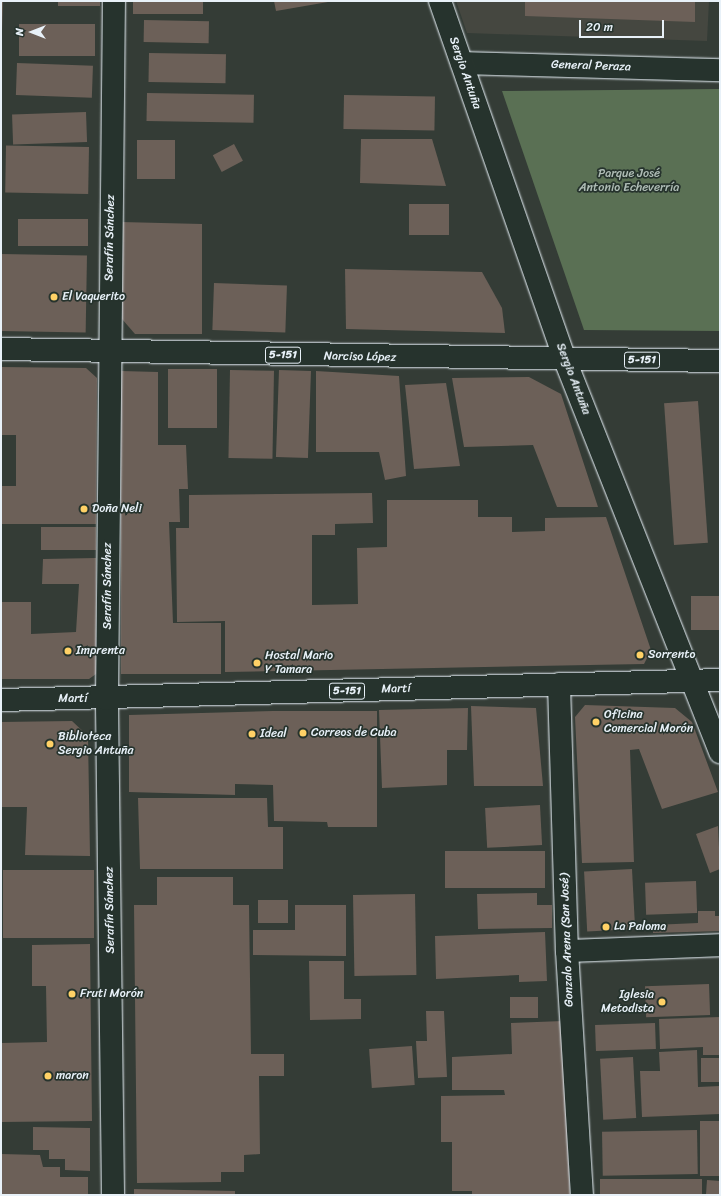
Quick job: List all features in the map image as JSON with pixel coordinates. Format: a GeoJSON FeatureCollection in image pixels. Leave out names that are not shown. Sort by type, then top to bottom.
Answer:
{"type":"FeatureCollection","features":[{"type":"Feature","properties":{"kind":"street","name":"Serafín Sánchez"},"geometry":{"type":"LineString","coordinates":[[113,1195],[107,699],[108,352],[114,1]]}},
{"type":"Feature","properties":{"kind":"street","name":"Sergio Antuña"},"geometry":{"type":"LineString","coordinates":[[440,1],[565,360],[720,752]]}},
{"type":"Feature","properties":{"kind":"street","name":"General Peraza"},"geometry":{"type":"LineString","coordinates":[[462,63],[720,70]]}},
{"type":"Feature","properties":{"kind":"street","name":"Narciso López"},"geometry":{"type":"LineString","coordinates":[[1,349],[565,360],[720,361]]}},
{"type":"Feature","properties":{"kind":"street","name":"Martí"},"geometry":{"type":"LineString","coordinates":[[1,700],[107,699],[720,680]]}},
{"type":"Feature","properties":{"kind":"street","name":"Gonzalo Arena (San José)"},"geometry":{"type":"LineString","coordinates":[[559,684],[567,951],[582,1195]]}},
{"type":"Feature","properties":{"kind":"street"},"geometry":{"type":"LineString","coordinates":[[567,951],[720,945]]}},
{"type":"Feature","properties":{"kind":"shaded area"},"geometry":{"type":"Polygon","coordinates":[[[456,1],[709,1],[707,41],[467,33],[456,1]]]}},
{"type":"Feature","properties":{"kind":"green space","name":"Parque José Antonio Echeverría"},"geometry":{"type":"Polygon","coordinates":[[[720,89],[720,331],[584,330],[502,91],[720,89]]]}},
{"type":"Feature","properties":{"kind":"building"},"geometry":{"type":"Polygon","coordinates":[[[1,1],[3,1],[2,31],[1,31],[1,1]]]}},
{"type":"Feature","properties":{"kind":"building"},"geometry":{"type":"Polygon","coordinates":[[[58,1],[100,1],[100,6],[58,6],[58,1]]]}},
{"type":"Feature","properties":{"kind":"building"},"geometry":{"type":"Polygon","coordinates":[[[133,1],[203,1],[203,14],[133,14],[133,1]]]}},
{"type":"Feature","properties":{"kind":"building"},"geometry":{"type":"Polygon","coordinates":[[[274,1],[328,1],[328,2],[276,11],[274,1]]]}},
{"type":"Feature","properties":{"kind":"building"},"geometry":{"type":"Polygon","coordinates":[[[525,1],[695,1],[695,22],[525,16],[525,1]]]}},
{"type":"Feature","properties":{"kind":"building"},"geometry":{"type":"Polygon","coordinates":[[[144,20],[209,21],[209,43],[144,42],[144,20]]]}},
{"type":"Feature","properties":{"kind":"building"},"geometry":{"type":"Polygon","coordinates":[[[19,24],[95,24],[95,56],[19,56],[19,24]]]}},
{"type":"Feature","properties":{"kind":"building"},"geometry":{"type":"Polygon","coordinates":[[[149,53],[226,54],[225,83],[148,82],[149,53]]]}},
{"type":"Feature","properties":{"kind":"building"},"geometry":{"type":"Polygon","coordinates":[[[17,63],[93,66],[92,98],[16,95],[17,63]]]}},
{"type":"Feature","properties":{"kind":"building"},"geometry":{"type":"Polygon","coordinates":[[[147,93],[254,95],[253,123],[147,121],[147,93]]]}},
{"type":"Feature","properties":{"kind":"building"},"geometry":{"type":"Polygon","coordinates":[[[344,95],[435,97],[434,131],[343,129],[344,95]]]}},
{"type":"Feature","properties":{"kind":"building"},"geometry":{"type":"Polygon","coordinates":[[[86,112],[87,142],[13,145],[12,115],[86,112]]]}},
{"type":"Feature","properties":{"kind":"building"},"geometry":{"type":"Polygon","coordinates":[[[361,139],[432,139],[446,186],[360,183],[361,139]]]}},
{"type":"Feature","properties":{"kind":"building"},"geometry":{"type":"Polygon","coordinates":[[[137,140],[175,140],[175,179],[137,179],[137,140]]]}},
{"type":"Feature","properties":{"kind":"building"},"geometry":{"type":"Polygon","coordinates":[[[234,144],[243,161],[222,172],[213,155],[234,144]]]}},
{"type":"Feature","properties":{"kind":"building"},"geometry":{"type":"Polygon","coordinates":[[[6,146],[89,147],[88,194],[5,193],[6,146]]]}},
{"type":"Feature","properties":{"kind":"building"},"geometry":{"type":"Polygon","coordinates":[[[409,204],[449,204],[449,235],[409,235],[409,204]]]}},
{"type":"Feature","properties":{"kind":"building"},"geometry":{"type":"Polygon","coordinates":[[[18,219],[88,219],[88,246],[18,246],[18,219]]]}},
{"type":"Feature","properties":{"kind":"building"},"geometry":{"type":"Polygon","coordinates":[[[121,222],[202,224],[202,334],[135,334],[122,319],[121,222]]]}},
{"type":"Feature","properties":{"kind":"building"},"geometry":{"type":"Polygon","coordinates":[[[1,254],[87,256],[86,332],[1,331],[1,254]]]}},
{"type":"Feature","properties":{"kind":"building"},"geometry":{"type":"Polygon","coordinates":[[[345,269],[482,272],[502,308],[505,333],[346,329],[345,269]]]}},
{"type":"Feature","properties":{"kind":"building"},"geometry":{"type":"Polygon","coordinates":[[[214,283],[287,286],[285,333],[212,330],[214,283]]]}},
{"type":"Feature","properties":{"kind":"building"},"geometry":{"type":"Polygon","coordinates":[[[1,367],[86,368],[97,378],[96,524],[1,524],[1,486],[16,486],[16,435],[1,435],[1,367]]]}},
{"type":"Feature","properties":{"kind":"building"},"geometry":{"type":"Polygon","coordinates":[[[168,369],[217,369],[217,428],[168,428],[168,369]]]}},
{"type":"Feature","properties":{"kind":"building"},"geometry":{"type":"Polygon","coordinates":[[[230,370],[274,371],[272,459],[228,458],[230,370]]]}},
{"type":"Feature","properties":{"kind":"building"},"geometry":{"type":"Polygon","coordinates":[[[279,370],[311,371],[308,458],[276,457],[279,370]]]}},
{"type":"Feature","properties":{"kind":"building"},"geometry":{"type":"Polygon","coordinates":[[[121,371],[158,372],[158,445],[186,445],[188,489],[179,489],[180,522],[169,522],[173,623],[221,623],[221,674],[121,674],[121,371]]]}},
{"type":"Feature","properties":{"kind":"building"},"geometry":{"type":"Polygon","coordinates":[[[316,371],[399,376],[406,476],[385,480],[379,452],[316,452],[316,371]]]}},
{"type":"Feature","properties":{"kind":"building"},"geometry":{"type":"Polygon","coordinates":[[[529,377],[561,394],[598,507],[557,507],[533,445],[464,447],[452,378],[529,377]]]}},
{"type":"Feature","properties":{"kind":"building"},"geometry":{"type":"Polygon","coordinates":[[[446,383],[460,466],[414,469],[405,385],[446,383]]]}},
{"type":"Feature","properties":{"kind":"building"},"geometry":{"type":"Polygon","coordinates":[[[698,401],[708,543],[674,545],[664,403],[698,401]]]}},
{"type":"Feature","properties":{"kind":"building"},"geometry":{"type":"Polygon","coordinates":[[[372,493],[373,523],[335,524],[335,535],[312,535],[312,605],[358,604],[357,548],[387,547],[387,500],[478,500],[478,517],[512,517],[512,532],[545,531],[545,518],[606,517],[651,650],[644,664],[225,672],[225,621],[177,622],[176,528],[189,528],[189,495],[372,493]]]}},
{"type":"Feature","properties":{"kind":"building"},"geometry":{"type":"Polygon","coordinates":[[[41,527],[96,527],[96,550],[41,550],[41,527]]]}},
{"type":"Feature","properties":{"kind":"building"},"geometry":{"type":"Polygon","coordinates":[[[96,558],[96,674],[89,679],[1,679],[1,602],[31,602],[31,634],[76,632],[79,584],[42,584],[43,559],[96,558]]]}},
{"type":"Feature","properties":{"kind":"building"},"geometry":{"type":"Polygon","coordinates":[[[691,596],[720,596],[720,630],[691,630],[691,596]]]}},
{"type":"Feature","properties":{"kind":"building"},"geometry":{"type":"Polygon","coordinates":[[[585,705],[675,708],[692,722],[718,792],[662,809],[639,749],[630,750],[634,862],[582,863],[575,717],[585,705]]]}},
{"type":"Feature","properties":{"kind":"building"},"geometry":{"type":"Polygon","coordinates":[[[471,706],[536,708],[543,786],[474,786],[471,706]]]}},
{"type":"Feature","properties":{"kind":"building"},"geometry":{"type":"Polygon","coordinates":[[[468,708],[467,750],[447,750],[447,785],[382,788],[379,710],[468,708]]]}},
{"type":"Feature","properties":{"kind":"building"},"geometry":{"type":"Polygon","coordinates":[[[273,711],[377,711],[377,827],[328,827],[327,822],[274,821],[273,785],[235,784],[235,795],[129,792],[129,715],[273,711]]]}},
{"type":"Feature","properties":{"kind":"building"},"geometry":{"type":"Polygon","coordinates":[[[72,721],[88,736],[90,856],[25,855],[27,807],[1,807],[1,722],[72,721]]]}},
{"type":"Feature","properties":{"kind":"building"},"geometry":{"type":"Polygon","coordinates":[[[138,798],[267,798],[268,827],[283,827],[283,869],[140,869],[138,798]]]}},
{"type":"Feature","properties":{"kind":"building"},"geometry":{"type":"Polygon","coordinates":[[[540,805],[542,845],[487,848],[485,808],[540,805]]]}},
{"type":"Feature","properties":{"kind":"building"},"geometry":{"type":"Polygon","coordinates":[[[718,826],[720,869],[710,873],[696,834],[718,826]]]}},
{"type":"Feature","properties":{"kind":"building"},"geometry":{"type":"Polygon","coordinates":[[[445,851],[545,851],[545,888],[445,888],[445,851]]]}},
{"type":"Feature","properties":{"kind":"building"},"geometry":{"type":"Polygon","coordinates":[[[632,869],[635,929],[587,931],[584,872],[632,869]]]}},
{"type":"Feature","properties":{"kind":"building"},"geometry":{"type":"Polygon","coordinates":[[[3,870],[94,870],[94,938],[3,938],[3,870]]]}},
{"type":"Feature","properties":{"kind":"building"},"geometry":{"type":"Polygon","coordinates":[[[157,877],[233,877],[233,905],[249,905],[251,1054],[284,1054],[284,1076],[259,1076],[260,1154],[244,1155],[244,1172],[221,1172],[221,1182],[137,1183],[134,905],[157,905],[157,877]]]}},
{"type":"Feature","properties":{"kind":"building"},"geometry":{"type":"Polygon","coordinates":[[[696,881],[697,913],[646,915],[645,883],[696,881]]]}},
{"type":"Feature","properties":{"kind":"building"},"geometry":{"type":"Polygon","coordinates":[[[537,893],[537,905],[552,905],[552,928],[478,929],[477,894],[537,893]]]}},
{"type":"Feature","properties":{"kind":"building"},"geometry":{"type":"Polygon","coordinates":[[[415,894],[416,975],[354,976],[353,895],[415,894]]]}},
{"type":"Feature","properties":{"kind":"building"},"geometry":{"type":"Polygon","coordinates":[[[258,900],[288,900],[288,923],[258,923],[258,900]]]}},
{"type":"Feature","properties":{"kind":"building"},"geometry":{"type":"Polygon","coordinates":[[[295,905],[346,905],[346,956],[253,955],[253,930],[295,930],[295,905]]]}},
{"type":"Feature","properties":{"kind":"building"},"geometry":{"type":"Polygon","coordinates":[[[698,911],[715,911],[715,916],[720,916],[720,931],[653,933],[653,925],[698,923],[698,911]]]}},
{"type":"Feature","properties":{"kind":"building"},"geometry":{"type":"Polygon","coordinates":[[[545,932],[547,981],[519,982],[519,975],[436,979],[435,936],[545,932]]]}},
{"type":"Feature","properties":{"kind":"building"},"geometry":{"type":"Polygon","coordinates":[[[90,944],[92,1121],[1,1122],[1,1043],[47,1042],[46,986],[32,986],[32,945],[90,944]]]}},
{"type":"Feature","properties":{"kind":"building"},"geometry":{"type":"Polygon","coordinates":[[[309,961],[344,961],[344,999],[361,999],[361,1019],[310,1020],[309,961]]]}},
{"type":"Feature","properties":{"kind":"building"},"geometry":{"type":"Polygon","coordinates":[[[709,984],[710,1015],[646,1017],[645,986],[709,984]]]}},
{"type":"Feature","properties":{"kind":"building"},"geometry":{"type":"Polygon","coordinates":[[[510,997],[538,997],[538,1018],[510,1018],[510,997]]]}},
{"type":"Feature","properties":{"kind":"building"},"geometry":{"type":"Polygon","coordinates":[[[426,1011],[444,1011],[447,1077],[418,1078],[416,1041],[427,1041],[426,1011]]]}},
{"type":"Feature","properties":{"kind":"building"},"geometry":{"type":"Polygon","coordinates":[[[720,1017],[720,1055],[703,1055],[703,1047],[660,1049],[659,1019],[720,1017]]]}},
{"type":"Feature","properties":{"kind":"building"},"geometry":{"type":"Polygon","coordinates":[[[563,1021],[570,1195],[472,1195],[472,1191],[452,1191],[452,1142],[441,1142],[441,1096],[505,1095],[504,1090],[452,1090],[452,1057],[512,1054],[511,1023],[563,1021]]]}},
{"type":"Feature","properties":{"kind":"building"},"geometry":{"type":"Polygon","coordinates":[[[655,1023],[656,1049],[596,1051],[595,1025],[655,1023]]]}},
{"type":"Feature","properties":{"kind":"building"},"geometry":{"type":"Polygon","coordinates":[[[412,1046],[415,1085],[372,1088],[369,1049],[412,1046]]]}},
{"type":"Feature","properties":{"kind":"building"},"geometry":{"type":"Polygon","coordinates":[[[697,1050],[698,1087],[720,1086],[720,1114],[642,1117],[640,1071],[660,1071],[659,1052],[697,1050]]]}},
{"type":"Feature","properties":{"kind":"building"},"geometry":{"type":"Polygon","coordinates":[[[633,1057],[636,1118],[603,1120],[600,1059],[633,1057]]]}},
{"type":"Feature","properties":{"kind":"building"},"geometry":{"type":"Polygon","coordinates":[[[701,1058],[720,1058],[720,1082],[701,1082],[701,1058]]]}},
{"type":"Feature","properties":{"kind":"building"},"geometry":{"type":"Polygon","coordinates":[[[700,1121],[720,1121],[720,1176],[700,1176],[700,1121]]]}},
{"type":"Feature","properties":{"kind":"building"},"geometry":{"type":"Polygon","coordinates":[[[33,1127],[90,1128],[90,1171],[65,1170],[65,1159],[49,1159],[49,1150],[33,1150],[33,1127]]]}},
{"type":"Feature","properties":{"kind":"building"},"geometry":{"type":"Polygon","coordinates":[[[697,1130],[698,1174],[603,1176],[602,1132],[697,1130]]]}},
{"type":"Feature","properties":{"kind":"building"},"geometry":{"type":"Polygon","coordinates":[[[1,1154],[40,1155],[43,1167],[60,1167],[60,1177],[88,1177],[88,1195],[1,1195],[1,1154]]]}},
{"type":"Feature","properties":{"kind":"building"},"geometry":{"type":"Polygon","coordinates":[[[600,1179],[702,1179],[702,1195],[600,1195],[600,1179]]]}},
{"type":"Feature","properties":{"kind":"building"},"geometry":{"type":"Polygon","coordinates":[[[707,1180],[720,1181],[719,1195],[706,1195],[707,1180]]]}},
{"type":"Feature","properties":{"kind":"building"},"geometry":{"type":"Polygon","coordinates":[[[134,1189],[235,1191],[235,1195],[134,1195],[134,1189]]]}},
{"type":"Feature","properties":{"kind":"place","name":"El Vaquerito"},"geometry":{"type":"Point","coordinates":[54,297]}},
{"type":"Feature","properties":{"kind":"place","name":"Doña Neli"},"geometry":{"type":"Point","coordinates":[84,509]}},
{"type":"Feature","properties":{"kind":"place","name":"Imprenta"},"geometry":{"type":"Point","coordinates":[68,651]}},
{"type":"Feature","properties":{"kind":"place","name":"Sorrento"},"geometry":{"type":"Point","coordinates":[640,655]}},
{"type":"Feature","properties":{"kind":"place","name":"Hostal Mario Y Tamara"},"geometry":{"type":"Point","coordinates":[257,663]}},
{"type":"Feature","properties":{"kind":"place","name":"Oficina Comercial Morón"},"geometry":{"type":"Point","coordinates":[596,722]}},
{"type":"Feature","properties":{"kind":"place","name":"Correos de Cuba"},"geometry":{"type":"Point","coordinates":[303,733]}},
{"type":"Feature","properties":{"kind":"place","name":"Ideal"},"geometry":{"type":"Point","coordinates":[252,734]}},
{"type":"Feature","properties":{"kind":"place","name":"Biblioteca Sergio Antuña"},"geometry":{"type":"Point","coordinates":[50,744]}},
{"type":"Feature","properties":{"kind":"place","name":"La Paloma"},"geometry":{"type":"Point","coordinates":[606,927]}},
{"type":"Feature","properties":{"kind":"place","name":"Fruti Morón"},"geometry":{"type":"Point","coordinates":[72,994]}},
{"type":"Feature","properties":{"kind":"place","name":"Iglesia Metodista"},"geometry":{"type":"Point","coordinates":[662,1002]}},
{"type":"Feature","properties":{"kind":"place","name":"maron"},"geometry":{"type":"Point","coordinates":[48,1076]}}]}
